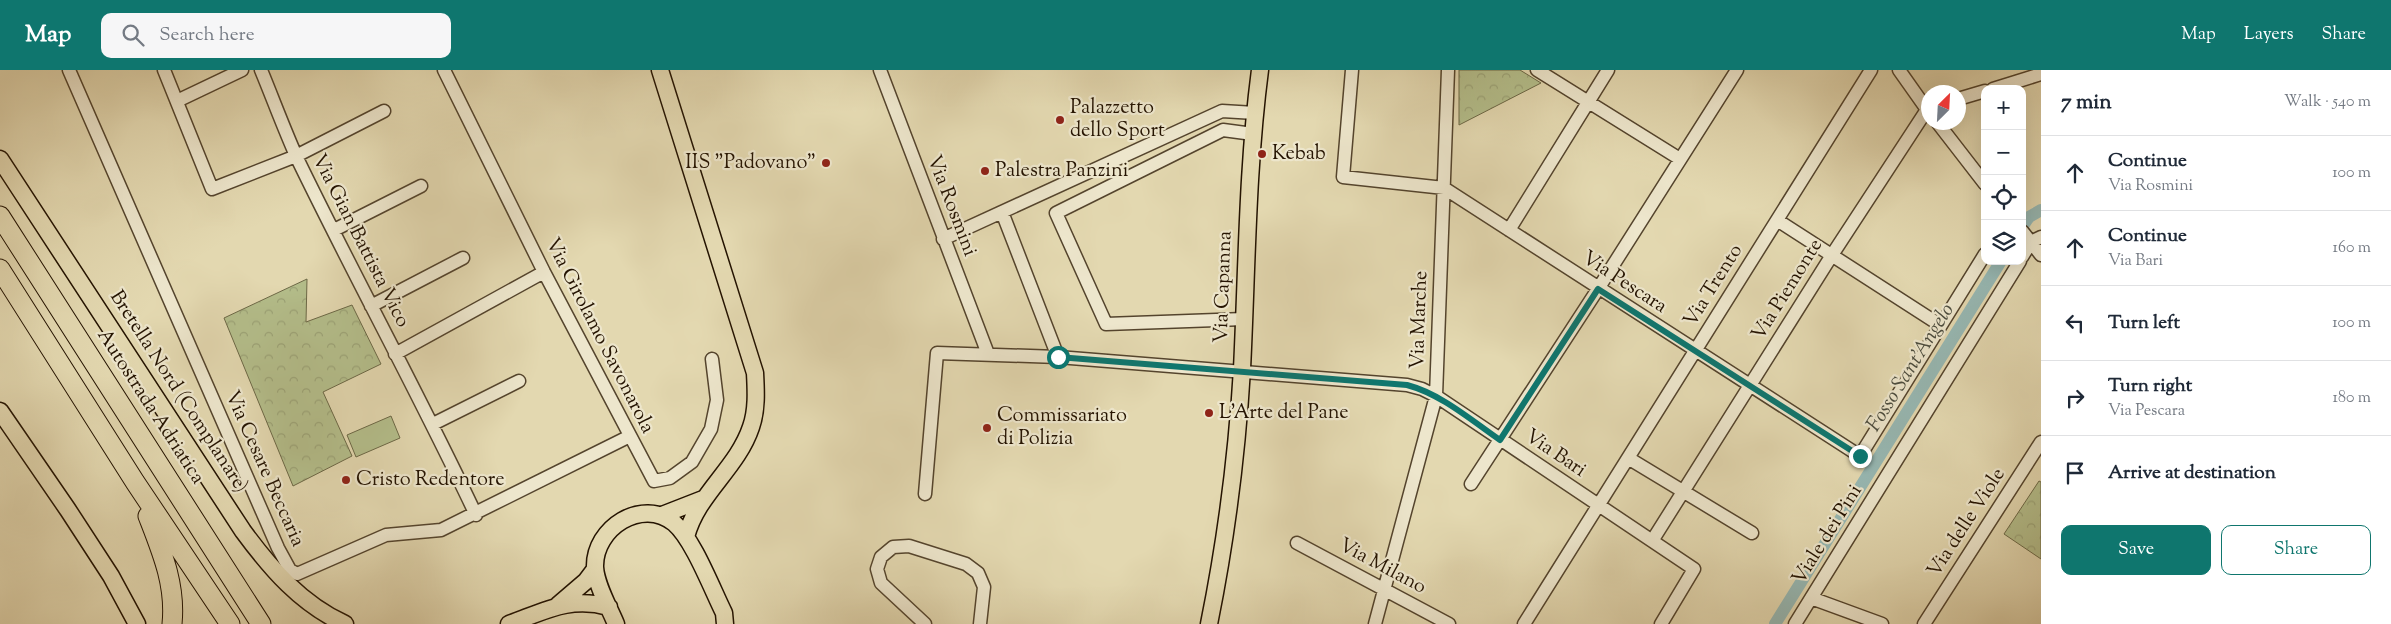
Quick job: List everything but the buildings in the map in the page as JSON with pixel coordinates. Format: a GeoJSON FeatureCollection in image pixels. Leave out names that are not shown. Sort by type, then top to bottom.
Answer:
{"type":"FeatureCollection","features":[{"type":"Feature","properties":{"kind":"highway","name":"Autostrada Adriatica"},"geometry":{"type":"LineString","coordinates":[[0,216],[261,624]]}},
{"type":"Feature","properties":{"kind":"highway"},"geometry":{"type":"LineString","coordinates":[[0,269],[135,482],[230,624]]}},
{"type":"Feature","properties":{"kind":"highway"},"geometry":{"type":"LineString","coordinates":[[135,482],[171,577],[174,607],[172,624]]}},
{"type":"Feature","properties":{"kind":"main road"},"geometry":{"type":"LineString","coordinates":[[660,70],[755,373],[757,399],[752,426],[744,444],[729,468],[703,499],[689,525],[686,537]]}},
{"type":"Feature","properties":{"kind":"main road","name":"Via Capanna"},"geometry":{"type":"LineString","coordinates":[[1209,624],[1225,530],[1242,371],[1253,134],[1260,70]]}},
{"type":"Feature","properties":{"kind":"main road","name":"Bretella Nord (Complanare)"},"geometry":{"type":"LineString","coordinates":[[0,159],[243,531],[267,564],[299,596],[332,618],[345,624]]}},
{"type":"Feature","properties":{"kind":"main road"},"geometry":{"type":"LineString","coordinates":[[0,411],[111,576],[136,624]]}},
{"type":"Feature","properties":{"kind":"main road"},"geometry":{"type":"LineString","coordinates":[[616,624],[595,569],[597,550],[608,531],[622,519],[642,514],[662,515],[703,499]]}},
{"type":"Feature","properties":{"kind":"main road"},"geometry":{"type":"LineString","coordinates":[[662,515],[686,537],[724,613],[725,624]]}},
{"type":"Feature","properties":{"kind":"main road"},"geometry":{"type":"LineString","coordinates":[[558,606],[586,581],[595,569]]}},
{"type":"Feature","properties":{"kind":"main road"},"geometry":{"type":"LineString","coordinates":[[509,624],[558,606],[579,602],[609,607]]}},
{"type":"Feature","properties":{"kind":"street","name":"Via Cesare Beccaria"},"geometry":{"type":"LineString","coordinates":[[69,70],[278,548],[290,570],[297,574],[386,535],[441,530],[476,515],[630,436]]}},
{"type":"Feature","properties":{"kind":"street"},"geometry":{"type":"LineString","coordinates":[[164,70],[212,189],[296,156],[384,111]]}},
{"type":"Feature","properties":{"kind":"street"},"geometry":{"type":"LineString","coordinates":[[177,101],[242,70]]}},
{"type":"Feature","properties":{"kind":"street","name":"Via Gian Battista Vico"},"geometry":{"type":"LineString","coordinates":[[261,70],[296,156],[395,354],[433,424],[476,515]]}},
{"type":"Feature","properties":{"kind":"street","name":"Via Girolamo Savonarola"},"geometry":{"type":"LineString","coordinates":[[444,70],[544,272],[654,482],[670,478],[692,462],[711,429],[717,400],[712,359]]}},
{"type":"Feature","properties":{"kind":"street","name":"Via Rosmini"},"geometry":{"type":"LineString","coordinates":[[880,70],[988,354]]}},
{"type":"Feature","properties":{"kind":"street"},"geometry":{"type":"LineString","coordinates":[[1352,70],[1343,178],[1444,188]]}},
{"type":"Feature","properties":{"kind":"street","name":"Via Marche"},"geometry":{"type":"LineString","coordinates":[[1375,624],[1386,590],[1436,396],[1448,70]]}},
{"type":"Feature","properties":{"kind":"street"},"geometry":{"type":"LineString","coordinates":[[1537,70],[1680,159]]}},
{"type":"Feature","properties":{"kind":"street"},"geometry":{"type":"LineString","coordinates":[[1509,230],[1608,70]]}},
{"type":"Feature","properties":{"kind":"street"},"geometry":{"type":"LineString","coordinates":[[1471,484],[1737,70]]}},
{"type":"Feature","properties":{"kind":"street","name":"Via Trento"},"geometry":{"type":"LineString","coordinates":[[1524,624],[1872,70]]}},
{"type":"Feature","properties":{"kind":"street"},"geometry":{"type":"LineString","coordinates":[[1899,70],[1921,100]]}},
{"type":"Feature","properties":{"kind":"street"},"geometry":{"type":"LineString","coordinates":[[2006,85],[2041,74]]}},
{"type":"Feature","properties":{"kind":"street"},"geometry":{"type":"LineString","coordinates":[[1966,97],[1981,92]]}},
{"type":"Feature","properties":{"kind":"street"},"geometry":{"type":"LineString","coordinates":[[943,239],[1222,111],[1255,113]]}},
{"type":"Feature","properties":{"kind":"street","name":"Via Piemonte"},"geometry":{"type":"LineString","coordinates":[[1652,541],[1832,255],[1921,120]]}},
{"type":"Feature","properties":{"kind":"street"},"geometry":{"type":"LineString","coordinates":[[1244,319],[1106,324],[1056,212],[1223,130],[1253,134]]}},
{"type":"Feature","properties":{"kind":"street"},"geometry":{"type":"LineString","coordinates":[[1943,130],[1981,179]]}},
{"type":"Feature","properties":{"kind":"street"},"geometry":{"type":"LineString","coordinates":[[334,230],[421,186]]}},
{"type":"Feature","properties":{"kind":"street","name":"Via Pescara"},"geometry":{"type":"LineString","coordinates":[[1444,188],[1598,289],[1860,456],[1940,325]]}},
{"type":"Feature","properties":{"kind":"street"},"geometry":{"type":"LineString","coordinates":[[1002,212],[1058,357]]}},
{"type":"Feature","properties":{"kind":"street"},"geometry":{"type":"LineString","coordinates":[[1777,220],[1940,325],[1981,260]]}},
{"type":"Feature","properties":{"kind":"street"},"geometry":{"type":"LineString","coordinates":[[2036,240],[2041,255]]}},
{"type":"Feature","properties":{"kind":"street"},"geometry":{"type":"LineString","coordinates":[[2026,252],[2036,240]]}},
{"type":"Feature","properties":{"kind":"street"},"geometry":{"type":"LineString","coordinates":[[372,306],[462,258]]}},
{"type":"Feature","properties":{"kind":"street","name":"Viale dei Pini"},"geometry":{"type":"LineString","coordinates":[[1795,624],[2018,265]]}},
{"type":"Feature","properties":{"kind":"street"},"geometry":{"type":"LineString","coordinates":[[395,354],[544,272]]}},
{"type":"Feature","properties":{"kind":"street"},"geometry":{"type":"LineString","coordinates":[[925,494],[937,353],[1058,357],[1242,371]]}},
{"type":"Feature","properties":{"kind":"street","name":"Via Bari"},"geometry":{"type":"LineString","coordinates":[[1242,371],[1407,385],[1422,389],[1436,396],[1694,569],[1661,624]]}},
{"type":"Feature","properties":{"kind":"street"},"geometry":{"type":"LineString","coordinates":[[433,424],[519,381]]}},
{"type":"Feature","properties":{"kind":"street","name":"Via delle Viole"},"geometry":{"type":"LineString","coordinates":[[1924,624],[2041,442]]}},
{"type":"Feature","properties":{"kind":"street"},"geometry":{"type":"LineString","coordinates":[[1628,458],[1752,533]]}},
{"type":"Feature","properties":{"kind":"street","name":"Via Milano"},"geometry":{"type":"LineString","coordinates":[[1297,542],[1449,624]]}},
{"type":"Feature","properties":{"kind":"street"},"geometry":{"type":"LineString","coordinates":[[925,624],[881,583],[877,569],[882,557],[893,547],[909,546],[966,564],[978,573],[984,587],[980,624]]}},
{"type":"Feature","properties":{"kind":"street"},"geometry":{"type":"LineString","coordinates":[[1811,598],[1882,624]]}},
{"type":"Feature","properties":{"kind":"green space"},"geometry":{"type":"Polygon","coordinates":[[[1459,70],[1520,70],[1541,83],[1459,125],[1459,70]]]}},
{"type":"Feature","properties":{"kind":"green space"},"geometry":{"type":"Polygon","coordinates":[[[307,279],[306,322],[352,305],[381,364],[323,392],[352,456],[293,486],[224,318],[307,279]]]}},
{"type":"Feature","properties":{"kind":"green space"},"geometry":{"type":"Polygon","coordinates":[[[391,416],[400,438],[356,457],[347,435],[391,416]]]}},
{"type":"Feature","properties":{"kind":"green space"},"geometry":{"type":"Polygon","coordinates":[[[2039,481],[2041,482],[2041,559],[2004,534],[2039,481]]]}},
{"type":"Feature","properties":{"kind":"waterway","name":"Fosso Sant'Angelo"},"geometry":{"type":"LineString","coordinates":[[2026,221],[2029,217],[2041,210]]}},
{"type":"Feature","properties":{"kind":"waterway","name":"Fosso Sant'Angelo"},"geometry":{"type":"LineString","coordinates":[[1775,624],[1999,265]]}},
{"type":"Feature","properties":{"kind":"place","name":"Palazzetto dello Sport"},"geometry":{"type":"Point","coordinates":[1060,120]}},
{"type":"Feature","properties":{"kind":"place","name":"Kebab"},"geometry":{"type":"Point","coordinates":[1262,154]}},
{"type":"Feature","properties":{"kind":"place","name":"IIS \"Padovano\""},"geometry":{"type":"Point","coordinates":[826,163]}},
{"type":"Feature","properties":{"kind":"place","name":"Palestra Panzini"},"geometry":{"type":"Point","coordinates":[985,171]}},
{"type":"Feature","properties":{"kind":"place","name":"L'Arte del Pane"},"geometry":{"type":"Point","coordinates":[1209,413]}},
{"type":"Feature","properties":{"kind":"place","name":"Commissariato di Polizia"},"geometry":{"type":"Point","coordinates":[987,428]}},
{"type":"Feature","properties":{"kind":"place","name":"Cristo Redentore"},"geometry":{"type":"Point","coordinates":[346,480]}},
{"type":"Feature","properties":{"kind":"route"},"geometry":{"type":"LineString","coordinates":[[1058,357],[1407,385],[1422,389],[1436,396],[1500,440],[1598,289],[1860,456]]}}]}
